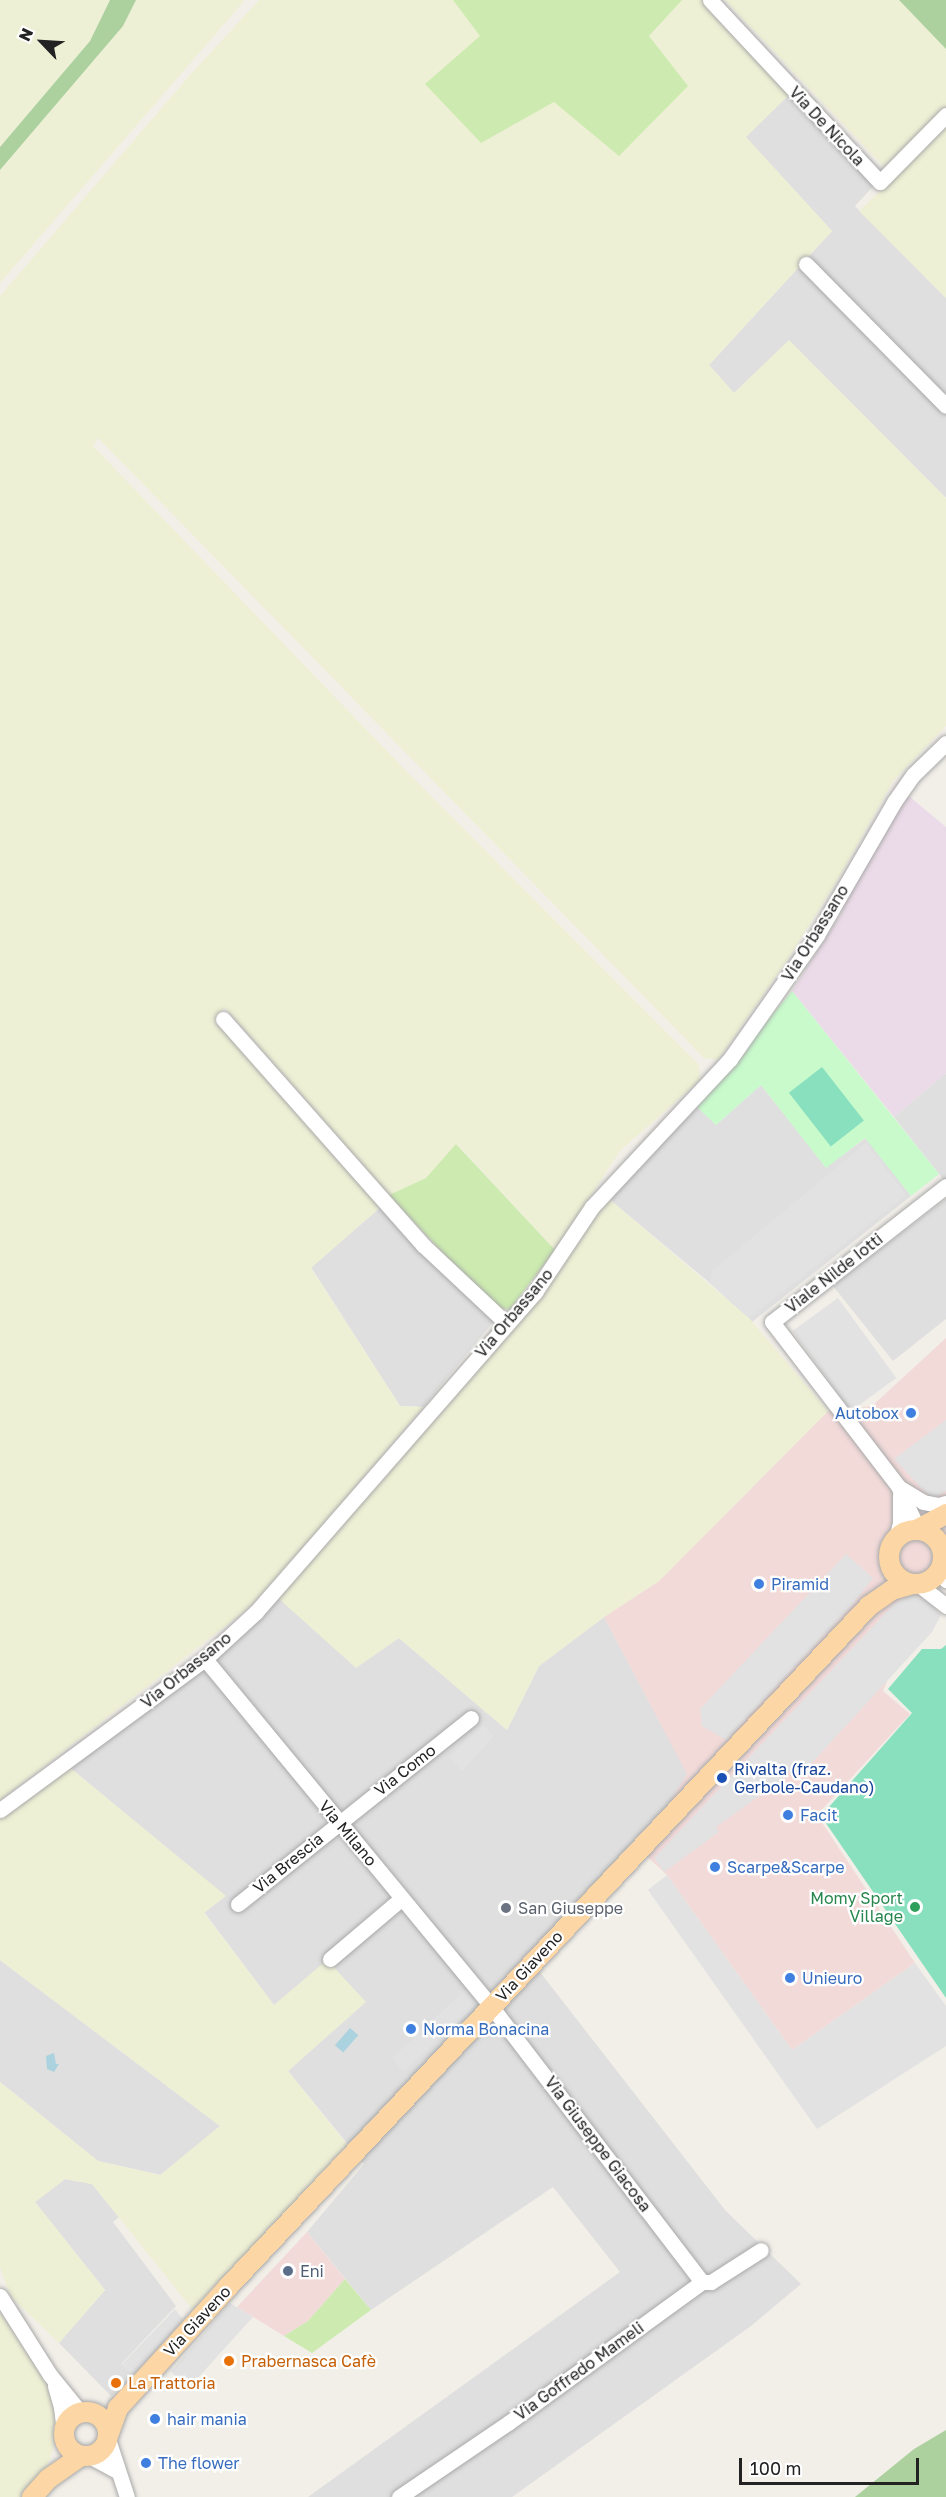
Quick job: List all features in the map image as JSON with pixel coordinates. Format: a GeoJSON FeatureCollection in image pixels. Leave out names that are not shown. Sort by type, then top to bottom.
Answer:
{"type":"FeatureCollection","features":[{"type":"Feature","properties":{"kind":"main road"},"geometry":{"type":"LineString","coordinates":[[896,1538],[946,1514]]}},
{"type":"Feature","properties":{"kind":"main road","name":"Via Giaveno"},"geometry":{"type":"LineString","coordinates":[[75,2448],[101,2451],[118,2408],[491,2006],[869,1606],[892,1590],[932,1579],[944,1561],[935,1537],[918,1529]]}},
{"type":"Feature","properties":{"kind":"main road","name":"Via Giaveno"},"geometry":{"type":"LineString","coordinates":[[869,1606],[881,1583],[889,1559],[889,1551],[896,1538]]}},
{"type":"Feature","properties":{"kind":"main road"},"geometry":{"type":"LineString","coordinates":[[889,1559],[890,1566],[899,1578],[916,1584]]}},
{"type":"Feature","properties":{"kind":"main road"},"geometry":{"type":"LineString","coordinates":[[87,2413],[118,2408]]}},
{"type":"Feature","properties":{"kind":"main road"},"geometry":{"type":"LineString","coordinates":[[87,2413],[104,2421],[108,2436]]}},
{"type":"Feature","properties":{"kind":"main road","name":"Via Giaveno"},"geometry":{"type":"LineString","coordinates":[[32,2497],[75,2448],[71,2418],[87,2413]]}},
{"type":"Feature","properties":{"kind":"street","name":"Via De Nicola"},"geometry":{"type":"LineString","coordinates":[[710,0],[880,182],[946,115]]}},
{"type":"Feature","properties":{"kind":"street"},"geometry":{"type":"LineString","coordinates":[[806,264],[946,406]]}},
{"type":"Feature","properties":{"kind":"street","name":"Via Orbassano"},"geometry":{"type":"LineString","coordinates":[[0,1810],[205,1659],[256,1612],[536,1292],[592,1208],[730,1059],[817,935],[894,802],[913,775],[944,750]]}},
{"type":"Feature","properties":{"kind":"street"},"geometry":{"type":"LineString","coordinates":[[223,1019],[423,1245],[507,1324]]}},
{"type":"Feature","properties":{"kind":"street","name":"Viale Nilde Iotti"},"geometry":{"type":"LineString","coordinates":[[898,1486],[772,1322],[946,1186]]}},
{"type":"Feature","properties":{"kind":"street"},"geometry":{"type":"LineString","coordinates":[[898,1486],[923,1502],[939,1505],[946,1503]]}},
{"type":"Feature","properties":{"kind":"street"},"geometry":{"type":"LineString","coordinates":[[898,1486],[918,1529]]}},
{"type":"Feature","properties":{"kind":"street"},"geometry":{"type":"LineString","coordinates":[[896,1538],[901,1510],[898,1486]]}},
{"type":"Feature","properties":{"kind":"street"},"geometry":{"type":"LineString","coordinates":[[916,1584],[946,1606]]}},
{"type":"Feature","properties":{"kind":"street","name":"Via Milano"},"geometry":{"type":"LineString","coordinates":[[205,1659],[491,2006]]}},
{"type":"Feature","properties":{"kind":"street","name":"Via Como"},"geometry":{"type":"LineString","coordinates":[[339,1822],[471,1719]]}},
{"type":"Feature","properties":{"kind":"street","name":"Via Brescia"},"geometry":{"type":"LineString","coordinates":[[238,1904],[339,1822]]}},
{"type":"Feature","properties":{"kind":"street"},"geometry":{"type":"LineString","coordinates":[[330,1959],[402,1898]]}},
{"type":"Feature","properties":{"kind":"street","name":"Via Giuseppe Giacosa"},"geometry":{"type":"LineString","coordinates":[[491,2006],[702,2282]]}},
{"type":"Feature","properties":{"kind":"street","name":"Via Goffredo Mameli"},"geometry":{"type":"LineString","coordinates":[[399,2497],[508,2423],[702,2282],[711,2282],[760,2250]]}},
{"type":"Feature","properties":{"kind":"street"},"geometry":{"type":"LineString","coordinates":[[0,2296],[50,2375],[75,2448],[117,2471]]}},
{"type":"Feature","properties":{"kind":"street"},"geometry":{"type":"LineString","coordinates":[[50,2375],[87,2413]]}},
{"type":"Feature","properties":{"kind":"street"},"geometry":{"type":"LineString","coordinates":[[108,2436],[117,2471],[127,2497]]}},
{"type":"Feature","properties":{"kind":"shaded area"},"geometry":{"type":"Polygon","coordinates":[[[792,92],[878,181],[855,206],[946,298],[946,498],[789,341],[734,393],[709,365],[832,231],[745,137],[792,92]]]}},
{"type":"Feature","properties":{"kind":"shaded area"},"geometry":{"type":"Polygon","coordinates":[[[904,792],[946,827],[946,1073],[894,1117],[792,991],[841,914],[848,885],[904,792]]]}},
{"type":"Feature","properties":{"kind":"shaded area"},"geometry":{"type":"Polygon","coordinates":[[[946,1073],[946,1183],[894,1117],[946,1073]]]}},
{"type":"Feature","properties":{"kind":"shaded area"},"geometry":{"type":"Polygon","coordinates":[[[761,1085],[826,1167],[866,1138],[911,1196],[752,1322],[710,1283],[609,1199],[696,1106],[716,1125],[761,1085]]]}},
{"type":"Feature","properties":{"kind":"shaded area"},"geometry":{"type":"Polygon","coordinates":[[[866,1143],[906,1195],[749,1318],[710,1283],[712,1271],[866,1143]]]}},
{"type":"Feature","properties":{"kind":"shaded area"},"geometry":{"type":"Polygon","coordinates":[[[946,1199],[946,1319],[893,1361],[833,1286],[946,1199]]]}},
{"type":"Feature","properties":{"kind":"shaded area"},"geometry":{"type":"Polygon","coordinates":[[[382,1206],[494,1321],[423,1407],[400,1406],[311,1267],[382,1206]]]}},
{"type":"Feature","properties":{"kind":"shaded area"},"geometry":{"type":"Polygon","coordinates":[[[838,1298],[896,1378],[851,1411],[793,1331],[838,1298]]]}},
{"type":"Feature","properties":{"kind":"shaded area"},"geometry":{"type":"Polygon","coordinates":[[[946,1338],[946,1542],[883,1691],[910,1714],[817,1815],[915,1963],[792,2050],[667,1875],[640,1850],[687,1774],[604,1617],[659,1581],[828,1411],[872,1406],[946,1338]]]}},
{"type":"Feature","properties":{"kind":"shaded area"},"geometry":{"type":"Polygon","coordinates":[[[946,1420],[946,1491],[935,1497],[928,1495],[894,1459],[946,1420]]]}},
{"type":"Feature","properties":{"kind":"shaded area"},"geometry":{"type":"Polygon","coordinates":[[[846,1554],[873,1578],[852,1605],[726,1740],[702,1726],[700,1709],[846,1554]]]}},
{"type":"Feature","properties":{"kind":"shaded area"},"geometry":{"type":"Polygon","coordinates":[[[915,1595],[929,1603],[941,1615],[932,1632],[808,1767],[801,1761],[777,1783],[716,1827],[719,1832],[664,1872],[654,1858],[894,1604],[908,1596],[915,1595]]]}},
{"type":"Feature","properties":{"kind":"shaded area"},"geometry":{"type":"Polygon","coordinates":[[[277,1597],[399,1638],[507,1730],[539,1666],[604,1617],[688,1774],[640,1850],[529,1958],[725,2210],[801,2284],[751,2326],[512,2497],[308,2497],[620,2272],[553,2187],[371,2310],[307,2232],[364,2164],[288,2071],[366,2001],[274,2005],[204,1912],[225,1896],[69,1767],[277,1597]]]}},
{"type":"Feature","properties":{"kind":"shaded area"},"geometry":{"type":"Polygon","coordinates":[[[483,1725],[494,1736],[462,1771],[449,1757],[483,1725]]]}},
{"type":"Feature","properties":{"kind":"shaded area"},"geometry":{"type":"Polygon","coordinates":[[[667,1875],[792,2050],[915,1963],[946,2006],[946,2046],[817,2129],[648,1890],[667,1875]]]}},
{"type":"Feature","properties":{"kind":"shaded area"},"geometry":{"type":"Polygon","coordinates":[[[0,1960],[220,2126],[161,2175],[98,2161],[0,2082],[0,1960]]]}},
{"type":"Feature","properties":{"kind":"shaded area"},"geometry":{"type":"Polygon","coordinates":[[[467,1988],[479,2001],[404,2071],[392,2058],[467,1988]]]}},
{"type":"Feature","properties":{"kind":"shaded area"},"geometry":{"type":"Polygon","coordinates":[[[65,2179],[92,2184],[119,2217],[113,2222],[176,2306],[121,2364],[134,2375],[111,2396],[59,2343],[105,2290],[35,2202],[65,2179]]]}},
{"type":"Feature","properties":{"kind":"shaded area"},"geometry":{"type":"Polygon","coordinates":[[[307,2232],[345,2279],[308,2321],[284,2336],[237,2307],[307,2232]]]}},
{"type":"Feature","properties":{"kind":"shaded area"},"geometry":{"type":"Polygon","coordinates":[[[230,2303],[253,2317],[186,2391],[171,2371],[230,2303]]]}},
{"type":"Feature","properties":{"kind":"shaded area"},"geometry":{"type":"Polygon","coordinates":[[[175,2309],[184,2321],[134,2375],[121,2365],[175,2309]]]}},
{"type":"Feature","properties":{"kind":"green space"},"geometry":{"type":"Polygon","coordinates":[[[0,0],[110,0],[90,41],[0,147],[0,0]]]}},
{"type":"Feature","properties":{"kind":"green space"},"geometry":{"type":"Polygon","coordinates":[[[110,0],[136,0],[123,26],[0,170],[0,147],[90,41],[110,0]]]}},
{"type":"Feature","properties":{"kind":"green space"},"geometry":{"type":"Polygon","coordinates":[[[136,0],[245,0],[0,283],[0,170],[123,26],[136,0]]]}},
{"type":"Feature","properties":{"kind":"green space"},"geometry":{"type":"Polygon","coordinates":[[[259,0],[705,0],[792,92],[746,137],[832,231],[709,365],[734,393],[789,340],[946,498],[946,726],[893,781],[838,879],[786,962],[718,1060],[704,1058],[98,438],[93,446],[414,779],[699,1065],[700,1080],[620,1151],[555,1250],[457,1144],[426,1178],[389,1195],[225,1008],[215,1018],[382,1206],[311,1268],[400,1406],[423,1407],[300,1553],[245,1611],[0,1800],[0,296],[190,75],[259,0]]]}},
{"type":"Feature","properties":{"kind":"green space"},"geometry":{"type":"Polygon","coordinates":[[[453,0],[682,0],[649,36],[688,86],[619,156],[554,102],[481,143],[425,84],[480,36],[453,0]]]}},
{"type":"Feature","properties":{"kind":"green space"},"geometry":{"type":"Polygon","coordinates":[[[725,0],[899,0],[946,49],[946,108],[885,168],[725,0]]]}},
{"type":"Feature","properties":{"kind":"green space"},"geometry":{"type":"Polygon","coordinates":[[[899,0],[946,0],[946,49],[899,0]]]}},
{"type":"Feature","properties":{"kind":"green space"},"geometry":{"type":"Polygon","coordinates":[[[946,127],[946,298],[859,211],[946,127]]]}},
{"type":"Feature","properties":{"kind":"green space"},"geometry":{"type":"Polygon","coordinates":[[[792,991],[939,1174],[911,1196],[865,1138],[826,1168],[761,1085],[716,1125],[696,1106],[792,991]]]}},
{"type":"Feature","properties":{"kind":"green space"},"geometry":{"type":"Polygon","coordinates":[[[822,1067],[864,1121],[831,1146],[789,1093],[822,1067]]]}},
{"type":"Feature","properties":{"kind":"green space"},"geometry":{"type":"Polygon","coordinates":[[[456,1144],[555,1250],[510,1309],[494,1308],[389,1195],[426,1178],[456,1144]]]}},
{"type":"Feature","properties":{"kind":"green space"},"geometry":{"type":"Polygon","coordinates":[[[609,1199],[749,1318],[828,1411],[659,1581],[604,1617],[539,1666],[507,1730],[399,1638],[356,1668],[277,1597],[609,1199]]]}},
{"type":"Feature","properties":{"kind":"green space","name":"Momy Sport Village"},"geometry":{"type":"Polygon","coordinates":[[[946,1645],[946,1998],[821,1816],[912,1713],[888,1689],[922,1649],[941,1649],[946,1645]]]}},
{"type":"Feature","properties":{"kind":"green space"},"geometry":{"type":"Polygon","coordinates":[[[69,1767],[226,1896],[204,1913],[274,2005],[327,1960],[366,2002],[288,2071],[349,2147],[192,2309],[92,2184],[65,2179],[35,2202],[105,2290],[59,2343],[11,2297],[0,2268],[0,2082],[98,2161],[160,2175],[220,2126],[0,1960],[0,1818],[69,1767]]]}},
{"type":"Feature","properties":{"kind":"green space"},"geometry":{"type":"Polygon","coordinates":[[[345,2279],[371,2310],[312,2353],[284,2336],[308,2321],[345,2279]]]}},
{"type":"Feature","properties":{"kind":"green space"},"geometry":{"type":"Polygon","coordinates":[[[0,2312],[52,2392],[58,2410],[53,2450],[44,2473],[22,2497],[0,2497],[0,2312]]]}},
{"type":"Feature","properties":{"kind":"green space"},"geometry":{"type":"Polygon","coordinates":[[[946,2430],[946,2497],[855,2497],[914,2449],[946,2430]]]}},
{"type":"Feature","properties":{"kind":"water"},"geometry":{"type":"Polygon","coordinates":[[[350,2028],[358,2035],[343,2053],[335,2045],[350,2028]]]}},
{"type":"Feature","properties":{"kind":"water"},"geometry":{"type":"Polygon","coordinates":[[[54,2053],[56,2064],[59,2064],[54,2072],[47,2069],[46,2056],[54,2053]]]}},
{"type":"Feature","properties":{"kind":"place","name":"Autobox"},"geometry":{"type":"Point","coordinates":[911,1413]}},
{"type":"Feature","properties":{"kind":"place","name":"Piramid"},"geometry":{"type":"Point","coordinates":[759,1584]}},
{"type":"Feature","properties":{"kind":"place","name":"Rivalta (fraz. Gerbole-Caudano)"},"geometry":{"type":"Point","coordinates":[722,1778]}},
{"type":"Feature","properties":{"kind":"place","name":"Facit"},"geometry":{"type":"Point","coordinates":[788,1815]}},
{"type":"Feature","properties":{"kind":"place","name":"Scarpe&Scarpe"},"geometry":{"type":"Point","coordinates":[715,1867]}},
{"type":"Feature","properties":{"kind":"place","name":"Momy Sport Village"},"geometry":{"type":"Point","coordinates":[915,1907]}},
{"type":"Feature","properties":{"kind":"place","name":"San Giuseppe"},"geometry":{"type":"Point","coordinates":[506,1908]}},
{"type":"Feature","properties":{"kind":"place","name":"Unieuro"},"geometry":{"type":"Point","coordinates":[790,1978]}},
{"type":"Feature","properties":{"kind":"place","name":"Norma Bonacina"},"geometry":{"type":"Point","coordinates":[411,2029]}},
{"type":"Feature","properties":{"kind":"place","name":"Eni"},"geometry":{"type":"Point","coordinates":[288,2271]}},
{"type":"Feature","properties":{"kind":"place","name":"Prabernasca Cafè"},"geometry":{"type":"Point","coordinates":[229,2361]}},
{"type":"Feature","properties":{"kind":"place","name":"La Trattoria"},"geometry":{"type":"Point","coordinates":[116,2383]}},
{"type":"Feature","properties":{"kind":"place","name":"hair mania"},"geometry":{"type":"Point","coordinates":[155,2419]}},
{"type":"Feature","properties":{"kind":"place","name":"The flower"},"geometry":{"type":"Point","coordinates":[146,2463]}}]}
